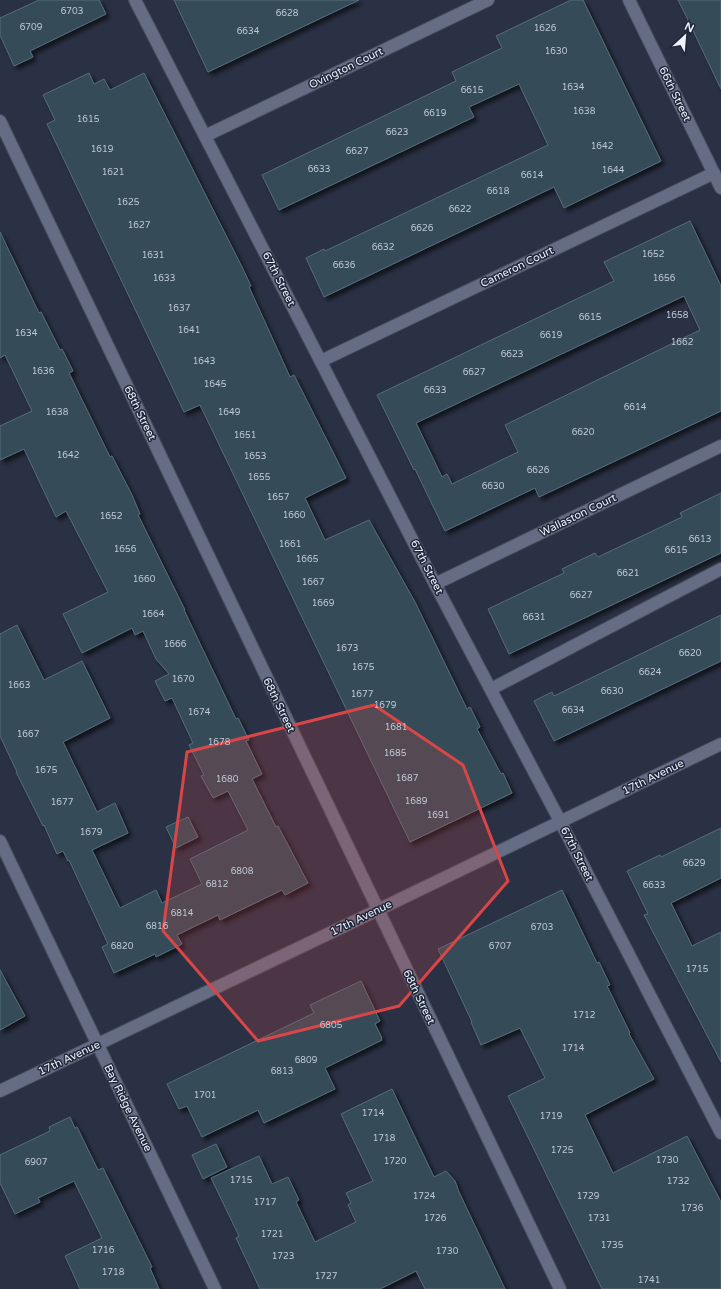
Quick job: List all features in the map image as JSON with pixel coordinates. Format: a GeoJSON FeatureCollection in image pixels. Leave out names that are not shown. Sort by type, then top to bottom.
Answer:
{"type":"FeatureCollection","features":[{"type":"Feature","properties":{"kind":"street","name":"67th Street"},"geometry":{"type":"LineString","coordinates":[[135,0],[435,584],[721,1132]]}},
{"type":"Feature","properties":{"kind":"street","name":"Ovington Court"},"geometry":{"type":"LineString","coordinates":[[205,136],[488,0]]}},
{"type":"Feature","properties":{"kind":"street","name":"66th Street"},"geometry":{"type":"LineString","coordinates":[[629,0],[721,188]]}},
{"type":"Feature","properties":{"kind":"street","name":"68th Street"},"geometry":{"type":"LineString","coordinates":[[0,121],[560,1289]]}},
{"type":"Feature","properties":{"kind":"street","name":"Cameron Court"},"geometry":{"type":"LineString","coordinates":[[321,361],[714,173]]}},
{"type":"Feature","properties":{"kind":"street","name":"Wallaston Court"},"geometry":{"type":"LineString","coordinates":[[435,584],[721,446]]}},
{"type":"Feature","properties":{"kind":"street"},"geometry":{"type":"LineString","coordinates":[[490,689],[721,569]]}},
{"type":"Feature","properties":{"kind":"street","name":"17th Avenue"},"geometry":{"type":"LineString","coordinates":[[0,1091],[721,744]]}},
{"type":"Feature","properties":{"kind":"street","name":"Bay Ridge Avenue"},"geometry":{"type":"LineString","coordinates":[[0,841],[215,1289]]}},
{"type":"Feature","properties":{"kind":"highlighted area"},"geometry":{"type":"Polygon","coordinates":[[[374,705],[463,765],[508,881],[399,1006],[258,1041],[163,931],[187,752],[374,705]]]}},
{"type":"Feature","properties":{"kind":"building"},"geometry":{"type":"Polygon","coordinates":[[[39,0],[99,0],[106,14],[30,51],[33,57],[14,66],[0,35],[0,18],[39,0]]]}},
{"type":"Feature","properties":{"kind":"building"},"geometry":{"type":"Polygon","coordinates":[[[174,0],[359,0],[208,72],[174,0]]]}},
{"type":"Feature","properties":{"kind":"building"},"geometry":{"type":"Polygon","coordinates":[[[571,0],[583,0],[661,161],[564,208],[554,187],[324,297],[306,258],[324,249],[325,251],[548,145],[519,84],[469,107],[474,117],[279,210],[262,175],[456,81],[452,72],[502,48],[496,36],[571,0]]]}},
{"type":"Feature","properties":{"kind":"building"},"geometry":{"type":"Polygon","coordinates":[[[678,0],[721,0],[721,89],[687,18],[678,0]]]}},
{"type":"Feature","properties":{"kind":"building"},"geometry":{"type":"Polygon","coordinates":[[[89,73],[94,84],[104,79],[110,90],[144,73],[242,267],[251,286],[249,287],[290,377],[294,375],[346,478],[305,498],[325,540],[369,520],[415,602],[467,709],[470,707],[480,727],[477,729],[501,774],[503,773],[512,793],[410,842],[200,405],[184,412],[47,124],[55,120],[43,95],[89,73]]]}},
{"type":"Feature","properties":{"kind":"building"},"geometry":{"type":"Polygon","coordinates":[[[690,221],[721,286],[721,411],[539,497],[535,488],[445,531],[377,395],[614,281],[604,262],[690,221]],[[684,296],[416,423],[442,477],[447,474],[452,484],[518,452],[505,425],[700,330],[684,296]]]}},
{"type":"Feature","properties":{"kind":"building"},"geometry":{"type":"Polygon","coordinates":[[[0,232],[39,313],[41,312],[60,350],[62,349],[73,371],[69,373],[110,457],[112,456],[132,495],[140,514],[138,515],[185,610],[236,719],[238,718],[249,740],[246,741],[262,774],[252,779],[276,827],[278,826],[308,883],[285,895],[282,890],[220,920],[218,915],[177,935],[182,944],[156,957],[155,954],[114,973],[102,947],[108,944],[69,860],[68,861],[63,851],[57,854],[44,825],[43,826],[16,772],[0,736],[0,634],[17,625],[44,680],[82,661],[110,718],[63,742],[97,812],[115,803],[128,833],[92,850],[120,908],[156,890],[162,903],[202,884],[190,859],[248,830],[228,791],[213,798],[201,776],[204,775],[189,745],[193,743],[172,698],[165,701],[155,681],[169,674],[156,659],[143,631],[135,635],[132,628],[82,653],[63,614],[108,592],[66,511],[56,517],[24,449],[0,460],[0,426],[32,411],[5,355],[0,358],[0,232]]]}},
{"type":"Feature","properties":{"kind":"building"},"geometry":{"type":"Polygon","coordinates":[[[721,493],[721,553],[509,654],[488,609],[564,573],[562,569],[595,553],[598,557],[682,517],[680,513],[721,493]]]}},
{"type":"Feature","properties":{"kind":"building"},"geometry":{"type":"Polygon","coordinates":[[[721,615],[721,661],[554,741],[534,701],[552,692],[554,696],[721,615]]]}},
{"type":"Feature","properties":{"kind":"building"},"geometry":{"type":"Polygon","coordinates":[[[188,817],[198,837],[176,848],[166,827],[188,817]]]}},
{"type":"Feature","properties":{"kind":"building"},"geometry":{"type":"Polygon","coordinates":[[[721,828],[721,878],[671,903],[692,946],[721,932],[721,1062],[644,915],[648,914],[627,871],[660,855],[661,857],[721,828]]]}},
{"type":"Feature","properties":{"kind":"building"},"geometry":{"type":"Polygon","coordinates":[[[562,890],[597,963],[599,962],[610,985],[607,986],[630,1033],[629,1034],[654,1079],[585,1115],[613,1173],[687,1136],[721,1202],[721,1289],[602,1289],[508,1096],[545,1078],[520,1028],[481,1045],[438,949],[562,890]]]}},
{"type":"Feature","properties":{"kind":"building"},"geometry":{"type":"Polygon","coordinates":[[[0,970],[25,1016],[0,1030],[0,970]]]}},
{"type":"Feature","properties":{"kind":"building"},"geometry":{"type":"Polygon","coordinates":[[[361,981],[380,1021],[375,1024],[382,1040],[325,1068],[335,1089],[264,1123],[258,1110],[202,1137],[187,1106],[179,1109],[167,1084],[314,1013],[310,1005],[361,981]]]}},
{"type":"Feature","properties":{"kind":"building"},"geometry":{"type":"Polygon","coordinates":[[[392,1089],[434,1177],[446,1171],[455,1181],[505,1289],[425,1289],[416,1271],[380,1289],[260,1289],[236,1238],[239,1236],[211,1178],[259,1156],[272,1184],[288,1177],[299,1200],[296,1202],[315,1242],[356,1222],[348,1205],[351,1203],[346,1193],[373,1181],[341,1114],[392,1089]]]}},
{"type":"Feature","properties":{"kind":"building"},"geometry":{"type":"Polygon","coordinates":[[[70,1117],[75,1128],[77,1127],[98,1170],[103,1168],[152,1267],[150,1268],[159,1289],[80,1289],[65,1256],[102,1238],[74,1181],[38,1198],[40,1202],[15,1214],[0,1183],[0,1155],[50,1131],[49,1127],[70,1117]]]}},
{"type":"Feature","properties":{"kind":"building"},"geometry":{"type":"Polygon","coordinates":[[[216,1144],[227,1167],[203,1179],[192,1155],[216,1144]]]}}]}
